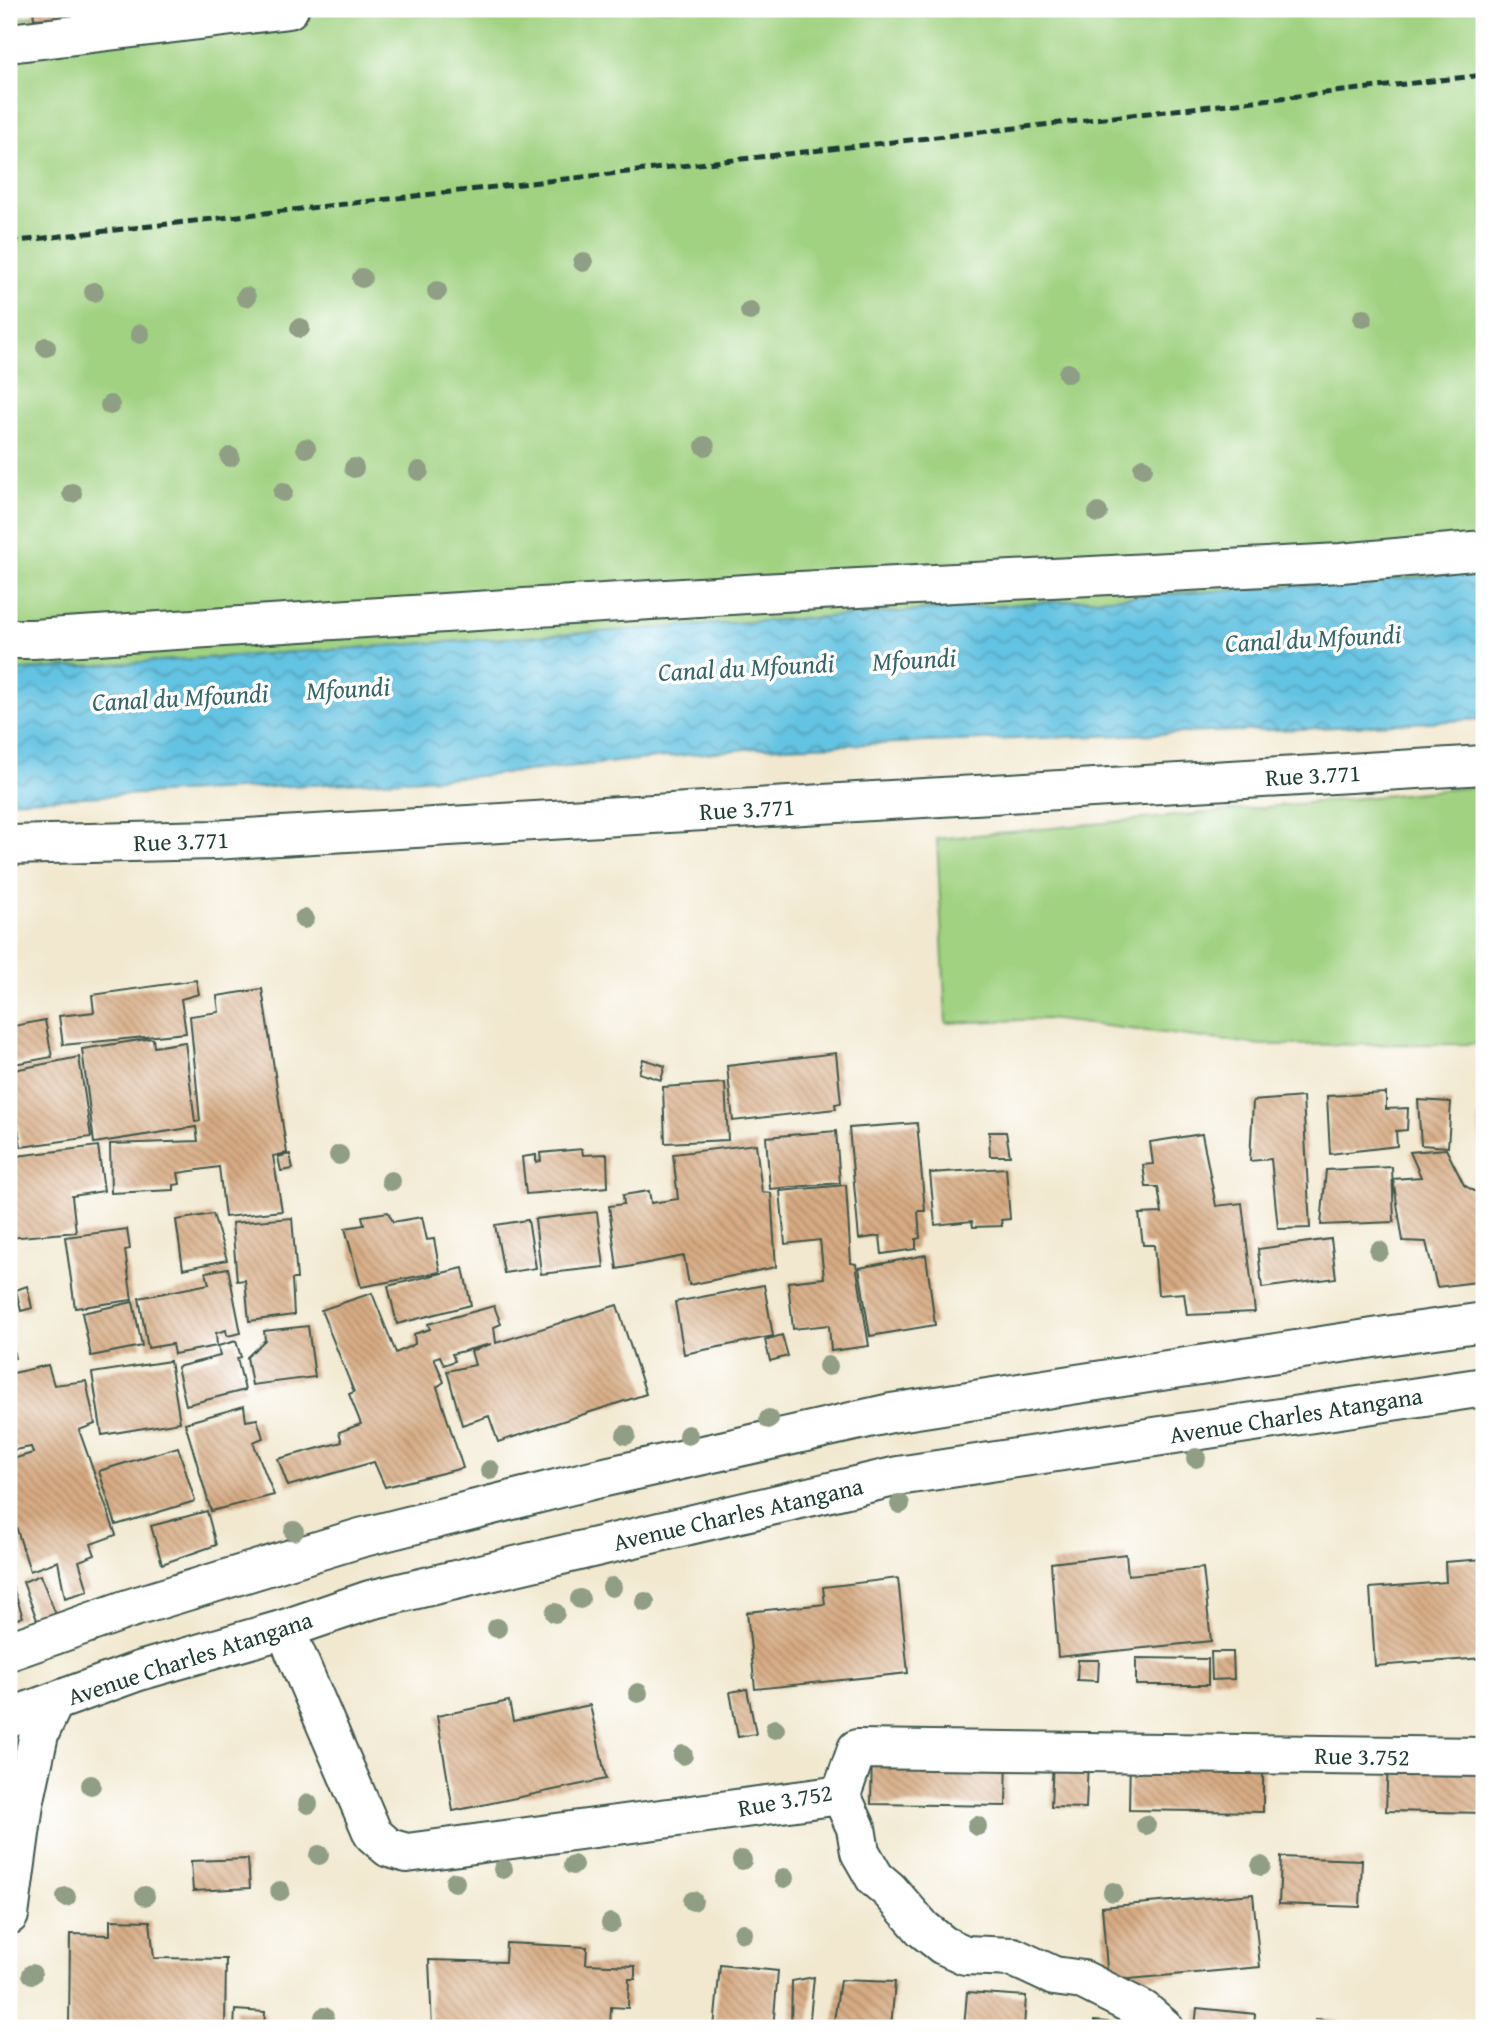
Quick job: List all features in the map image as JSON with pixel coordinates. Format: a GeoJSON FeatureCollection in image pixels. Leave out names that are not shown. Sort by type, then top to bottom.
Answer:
{"type":"FeatureCollection","features":[{"type":"Feature","properties":{"kind":"main road"},"geometry":{"type":"LineString","coordinates":[[9,43],[289,9]]}},
{"type":"Feature","properties":{"kind":"main road"},"geometry":{"type":"LineString","coordinates":[[9,639],[762,593],[1342,563],[1484,550]]}},
{"type":"Feature","properties":{"kind":"main road","name":"Rue 3.771"},"geometry":{"type":"LineString","coordinates":[[9,845],[213,841],[1484,765]]}},
{"type":"Feature","properties":{"kind":"main road"},"geometry":{"type":"LineString","coordinates":[[9,1651],[128,1609],[360,1538],[596,1479],[878,1416],[1484,1322]]}},
{"type":"Feature","properties":{"kind":"main road","name":"Avenue Charles Atangana"},"geometry":{"type":"LineString","coordinates":[[9,1718],[139,1671],[285,1629],[370,1600],[898,1476],[1484,1387]]}},
{"type":"Feature","properties":{"kind":"main road","name":"Rue 3.752"},"geometry":{"type":"LineString","coordinates":[[285,1629],[373,1834],[388,1848],[407,1853],[841,1795],[857,1749],[1484,1757]]}},
{"type":"Feature","properties":{"kind":"main road"},"geometry":{"type":"LineString","coordinates":[[9,1915],[26,1793],[39,1734],[54,1702]]}},
{"type":"Feature","properties":{"kind":"main road"},"geometry":{"type":"LineString","coordinates":[[841,1795],[856,1828],[860,1852],[875,1878],[923,1929],[943,1945],[965,1955],[1013,1958],[1054,1976],[1083,1980],[1143,2010],[1164,2028]]}},
{"type":"Feature","properties":{"kind":"green space"},"geometry":{"type":"Polygon","coordinates":[[[75,9],[1484,9],[1484,570],[1413,578],[9,671],[9,20],[75,9]]]}},
{"type":"Feature","properties":{"kind":"green space"},"geometry":{"type":"Polygon","coordinates":[[[1484,786],[1484,1044],[1262,1045],[1047,1019],[946,1023],[937,839],[1484,786]]]}},
{"type":"Feature","properties":{"kind":"water"},"geometry":{"type":"Polygon","coordinates":[[[1484,570],[1484,719],[1301,729],[756,748],[480,776],[9,801],[9,671],[1413,578],[1484,570]]]}},
{"type":"Feature","properties":{"kind":"building"},"geometry":{"type":"Polygon","coordinates":[[[33,9],[106,10],[66,21],[66,17],[34,19],[33,9]]]}},
{"type":"Feature","properties":{"kind":"building"},"geometry":{"type":"Polygon","coordinates":[[[196,980],[199,994],[181,999],[186,1033],[63,1045],[59,1016],[94,1012],[92,995],[196,980]]]}},
{"type":"Feature","properties":{"kind":"building"},"geometry":{"type":"Polygon","coordinates":[[[262,989],[287,1153],[273,1156],[282,1211],[225,1217],[219,1167],[178,1173],[180,1184],[174,1185],[174,1190],[111,1193],[110,1144],[198,1141],[196,1127],[94,1143],[82,1049],[153,1038],[154,1047],[185,1042],[195,1122],[200,1121],[190,1016],[219,1012],[217,996],[262,989]]]}},
{"type":"Feature","properties":{"kind":"building"},"geometry":{"type":"Polygon","coordinates":[[[45,1020],[52,1057],[9,1065],[9,1027],[45,1020]]]}},
{"type":"Feature","properties":{"kind":"building"},"geometry":{"type":"Polygon","coordinates":[[[836,1053],[841,1103],[835,1104],[836,1109],[733,1121],[727,1066],[836,1053]]]}},
{"type":"Feature","properties":{"kind":"building"},"geometry":{"type":"Polygon","coordinates":[[[79,1057],[91,1137],[21,1147],[9,1071],[79,1057]]]}},
{"type":"Feature","properties":{"kind":"building"},"geometry":{"type":"Polygon","coordinates":[[[643,1059],[665,1066],[661,1080],[639,1073],[643,1059]]]}},
{"type":"Feature","properties":{"kind":"building"},"geometry":{"type":"Polygon","coordinates":[[[725,1083],[728,1140],[665,1143],[663,1087],[725,1083]]]}},
{"type":"Feature","properties":{"kind":"building"},"geometry":{"type":"Polygon","coordinates":[[[1386,1093],[1386,1109],[1408,1108],[1407,1130],[1396,1131],[1397,1146],[1330,1154],[1327,1096],[1386,1093]]]}},
{"type":"Feature","properties":{"kind":"building"},"geometry":{"type":"Polygon","coordinates":[[[1303,1097],[1310,1228],[1278,1229],[1271,1159],[1250,1161],[1253,1101],[1303,1097]]]}},
{"type":"Feature","properties":{"kind":"building"},"geometry":{"type":"Polygon","coordinates":[[[1418,1100],[1451,1102],[1448,1147],[1421,1145],[1418,1100]]]}},
{"type":"Feature","properties":{"kind":"building"},"geometry":{"type":"Polygon","coordinates":[[[1484,1116],[1484,1185],[1482,1185],[1478,1117],[1484,1116]]]}},
{"type":"Feature","properties":{"kind":"building"},"geometry":{"type":"Polygon","coordinates":[[[917,1123],[925,1211],[918,1211],[920,1238],[916,1239],[916,1249],[882,1254],[880,1236],[859,1239],[849,1128],[917,1123]]]}},
{"type":"Feature","properties":{"kind":"building"},"geometry":{"type":"Polygon","coordinates":[[[836,1131],[840,1183],[770,1189],[766,1137],[836,1131]]]}},
{"type":"Feature","properties":{"kind":"building"},"geometry":{"type":"Polygon","coordinates":[[[989,1132],[1006,1132],[1010,1156],[990,1156],[989,1132]]]}},
{"type":"Feature","properties":{"kind":"building"},"geometry":{"type":"Polygon","coordinates":[[[1202,1134],[1216,1206],[1242,1203],[1255,1312],[1187,1315],[1184,1293],[1158,1295],[1154,1245],[1143,1245],[1139,1214],[1162,1213],[1158,1187],[1146,1187],[1143,1165],[1153,1164],[1150,1142],[1202,1134]]]}},
{"type":"Feature","properties":{"kind":"building"},"geometry":{"type":"Polygon","coordinates":[[[756,1144],[762,1192],[771,1193],[776,1267],[689,1285],[684,1256],[617,1269],[609,1206],[624,1204],[623,1195],[649,1191],[651,1203],[678,1199],[673,1154],[756,1144]]]}},
{"type":"Feature","properties":{"kind":"building"},"geometry":{"type":"Polygon","coordinates":[[[98,1146],[104,1191],[72,1196],[76,1232],[9,1238],[9,1157],[98,1146]]]}},
{"type":"Feature","properties":{"kind":"building"},"geometry":{"type":"Polygon","coordinates":[[[582,1149],[583,1155],[607,1154],[608,1187],[526,1194],[522,1157],[536,1155],[536,1162],[541,1161],[540,1153],[582,1149]]]}},
{"type":"Feature","properties":{"kind":"building"},"geometry":{"type":"Polygon","coordinates":[[[1446,1149],[1464,1185],[1484,1197],[1484,1281],[1437,1287],[1426,1242],[1403,1241],[1393,1179],[1421,1177],[1410,1152],[1446,1149]]]}},
{"type":"Feature","properties":{"kind":"building"},"geometry":{"type":"Polygon","coordinates":[[[290,1154],[293,1169],[281,1171],[278,1157],[290,1154]]]}},
{"type":"Feature","properties":{"kind":"building"},"geometry":{"type":"Polygon","coordinates":[[[1392,1167],[1394,1222],[1321,1225],[1326,1170],[1392,1167]]]}},
{"type":"Feature","properties":{"kind":"building"},"geometry":{"type":"Polygon","coordinates":[[[1006,1168],[1010,1219],[1001,1220],[1002,1226],[973,1227],[972,1221],[935,1225],[930,1173],[1006,1168]]]}},
{"type":"Feature","properties":{"kind":"building"},"geometry":{"type":"Polygon","coordinates":[[[846,1185],[851,1263],[856,1264],[869,1346],[831,1351],[829,1325],[793,1329],[788,1282],[824,1278],[820,1240],[785,1244],[780,1191],[846,1185]]]}},
{"type":"Feature","properties":{"kind":"building"},"geometry":{"type":"Polygon","coordinates":[[[388,1212],[393,1222],[422,1217],[427,1240],[434,1239],[440,1272],[361,1287],[345,1228],[364,1225],[362,1216],[388,1212]]]}},
{"type":"Feature","properties":{"kind":"building"},"geometry":{"type":"Polygon","coordinates":[[[597,1212],[604,1267],[541,1274],[535,1219],[597,1212]]]}},
{"type":"Feature","properties":{"kind":"building"},"geometry":{"type":"Polygon","coordinates":[[[213,1214],[227,1260],[183,1269],[176,1220],[213,1214]]]}},
{"type":"Feature","properties":{"kind":"building"},"geometry":{"type":"Polygon","coordinates":[[[292,1218],[297,1279],[292,1279],[294,1315],[249,1321],[245,1280],[237,1281],[232,1223],[292,1218]]]}},
{"type":"Feature","properties":{"kind":"building"},"geometry":{"type":"Polygon","coordinates":[[[528,1220],[536,1268],[504,1273],[495,1225],[528,1220]]]}},
{"type":"Feature","properties":{"kind":"building"},"geometry":{"type":"Polygon","coordinates":[[[127,1229],[130,1249],[125,1250],[132,1300],[75,1308],[65,1237],[127,1229]]]}},
{"type":"Feature","properties":{"kind":"building"},"geometry":{"type":"Polygon","coordinates":[[[1331,1239],[1336,1278],[1262,1288],[1258,1249],[1331,1239]]]}},
{"type":"Feature","properties":{"kind":"building"},"geometry":{"type":"Polygon","coordinates":[[[926,1255],[935,1325],[870,1336],[859,1268],[926,1255]]]}},
{"type":"Feature","properties":{"kind":"building"},"geometry":{"type":"Polygon","coordinates":[[[228,1268],[241,1333],[227,1336],[226,1330],[216,1333],[217,1346],[174,1354],[172,1344],[148,1348],[139,1298],[209,1284],[206,1272],[228,1268]]]}},
{"type":"Feature","properties":{"kind":"building"},"geometry":{"type":"Polygon","coordinates":[[[463,1268],[471,1305],[397,1324],[388,1286],[463,1268]]]}},
{"type":"Feature","properties":{"kind":"building"},"geometry":{"type":"Polygon","coordinates":[[[764,1285],[773,1336],[684,1354],[675,1302],[764,1285]]]}},
{"type":"Feature","properties":{"kind":"building"},"geometry":{"type":"Polygon","coordinates":[[[27,1286],[32,1308],[21,1311],[16,1290],[27,1286]]]}},
{"type":"Feature","properties":{"kind":"building"},"geometry":{"type":"Polygon","coordinates":[[[372,1293],[396,1353],[415,1344],[414,1334],[430,1329],[428,1324],[494,1306],[501,1324],[494,1327],[496,1343],[617,1305],[646,1394],[498,1442],[489,1416],[462,1425],[447,1371],[475,1365],[471,1351],[491,1344],[452,1354],[455,1361],[444,1365],[440,1356],[434,1358],[444,1382],[437,1387],[463,1468],[385,1487],[374,1462],[288,1486],[278,1459],[342,1442],[339,1432],[361,1424],[349,1394],[354,1392],[321,1310],[372,1293]]]}},
{"type":"Feature","properties":{"kind":"building"},"geometry":{"type":"Polygon","coordinates":[[[133,1302],[142,1346],[91,1356],[82,1313],[133,1302]]]}},
{"type":"Feature","properties":{"kind":"building"},"geometry":{"type":"Polygon","coordinates":[[[308,1326],[315,1377],[252,1385],[247,1357],[265,1340],[264,1331],[308,1326]]]}},
{"type":"Feature","properties":{"kind":"building"},"geometry":{"type":"Polygon","coordinates":[[[9,1335],[15,1358],[9,1359],[9,1335]]]}},
{"type":"Feature","properties":{"kind":"building"},"geometry":{"type":"Polygon","coordinates":[[[782,1335],[788,1356],[770,1361],[765,1340],[782,1335]]]}},
{"type":"Feature","properties":{"kind":"building"},"geometry":{"type":"Polygon","coordinates":[[[236,1341],[245,1390],[186,1405],[177,1367],[220,1356],[218,1346],[236,1341]]]}},
{"type":"Feature","properties":{"kind":"building"},"geometry":{"type":"Polygon","coordinates":[[[170,1361],[180,1422],[102,1435],[92,1373],[170,1361]]]}},
{"type":"Feature","properties":{"kind":"building"},"geometry":{"type":"Polygon","coordinates":[[[48,1365],[54,1385],[86,1381],[95,1424],[79,1430],[116,1535],[91,1544],[95,1555],[79,1561],[88,1591],[65,1598],[58,1561],[30,1571],[9,1504],[9,1460],[33,1453],[31,1447],[9,1451],[9,1374],[48,1365]]]}},
{"type":"Feature","properties":{"kind":"building"},"geometry":{"type":"Polygon","coordinates":[[[244,1406],[246,1421],[257,1419],[263,1438],[253,1442],[274,1495],[211,1511],[185,1423],[244,1406]]]}},
{"type":"Feature","properties":{"kind":"building"},"geometry":{"type":"Polygon","coordinates":[[[178,1447],[195,1501],[116,1525],[99,1471],[178,1447]]]}},
{"type":"Feature","properties":{"kind":"building"},"geometry":{"type":"Polygon","coordinates":[[[207,1511],[216,1545],[162,1564],[151,1526],[207,1511]]]}},
{"type":"Feature","properties":{"kind":"building"},"geometry":{"type":"Polygon","coordinates":[[[1126,1554],[1128,1575],[1203,1568],[1211,1641],[1058,1657],[1051,1563],[1126,1554]]]}},
{"type":"Feature","properties":{"kind":"building"},"geometry":{"type":"Polygon","coordinates":[[[1484,1559],[1484,1658],[1375,1666],[1370,1588],[1446,1582],[1445,1562],[1484,1559]]]}},
{"type":"Feature","properties":{"kind":"building"},"geometry":{"type":"Polygon","coordinates":[[[40,1575],[59,1622],[40,1628],[23,1582],[40,1575]]]}},
{"type":"Feature","properties":{"kind":"building"},"geometry":{"type":"Polygon","coordinates":[[[9,1576],[23,1617],[9,1622],[9,1576]]]}},
{"type":"Feature","properties":{"kind":"building"},"geometry":{"type":"Polygon","coordinates":[[[898,1578],[908,1673],[755,1689],[747,1612],[825,1604],[823,1587],[898,1578]]]}},
{"type":"Feature","properties":{"kind":"building"},"geometry":{"type":"Polygon","coordinates":[[[1211,1652],[1233,1652],[1234,1679],[1212,1680],[1211,1652]]]}},
{"type":"Feature","properties":{"kind":"building"},"geometry":{"type":"Polygon","coordinates":[[[1136,1658],[1208,1659],[1208,1685],[1136,1685],[1136,1658]]]}},
{"type":"Feature","properties":{"kind":"building"},"geometry":{"type":"Polygon","coordinates":[[[1078,1660],[1099,1660],[1098,1681],[1077,1680],[1078,1660]]]}},
{"type":"Feature","properties":{"kind":"building"},"geometry":{"type":"Polygon","coordinates":[[[747,1689],[756,1734],[738,1737],[730,1692],[747,1689]]]}},
{"type":"Feature","properties":{"kind":"building"},"geometry":{"type":"Polygon","coordinates":[[[509,1701],[513,1721],[590,1705],[606,1779],[453,1811],[437,1716],[509,1701]]]}},
{"type":"Feature","properties":{"kind":"building"},"geometry":{"type":"Polygon","coordinates":[[[872,1753],[1007,1754],[1006,1806],[871,1804],[872,1753]]]}},
{"type":"Feature","properties":{"kind":"building"},"geometry":{"type":"Polygon","coordinates":[[[1130,1756],[1263,1763],[1263,1812],[1129,1810],[1130,1756]]]}},
{"type":"Feature","properties":{"kind":"building"},"geometry":{"type":"Polygon","coordinates":[[[1053,1757],[1088,1759],[1086,1808],[1051,1807],[1053,1757]]]}},
{"type":"Feature","properties":{"kind":"building"},"geometry":{"type":"Polygon","coordinates":[[[1388,1760],[1484,1762],[1484,1813],[1386,1811],[1388,1760]]]}},
{"type":"Feature","properties":{"kind":"building"},"geometry":{"type":"Polygon","coordinates":[[[1281,1857],[1362,1860],[1360,1907],[1279,1904],[1281,1857]]]}},
{"type":"Feature","properties":{"kind":"building"},"geometry":{"type":"Polygon","coordinates":[[[248,1859],[250,1888],[193,1891],[191,1861],[248,1859]]]}},
{"type":"Feature","properties":{"kind":"building"},"geometry":{"type":"Polygon","coordinates":[[[1253,1894],[1260,1967],[1108,1981],[1102,1907],[1253,1894]]]}},
{"type":"Feature","properties":{"kind":"building"},"geometry":{"type":"Polygon","coordinates":[[[110,1920],[150,1921],[154,1958],[226,1959],[225,2028],[69,2028],[70,1934],[110,1935],[110,1920]]]}},
{"type":"Feature","properties":{"kind":"building"},"geometry":{"type":"Polygon","coordinates":[[[506,1943],[587,1947],[586,1964],[635,1966],[635,1979],[629,1979],[628,2008],[611,2007],[610,2028],[432,2028],[429,1960],[505,1962],[506,1943]]]}},
{"type":"Feature","properties":{"kind":"building"},"geometry":{"type":"Polygon","coordinates":[[[720,1965],[778,1971],[773,2028],[714,2028],[720,1965]]]}},
{"type":"Feature","properties":{"kind":"building"},"geometry":{"type":"Polygon","coordinates":[[[814,1977],[809,2028],[791,2028],[792,1981],[814,1977]]]}},
{"type":"Feature","properties":{"kind":"building"},"geometry":{"type":"Polygon","coordinates":[[[840,1980],[895,1982],[891,2028],[833,2028],[840,1980]]]}},
{"type":"Feature","properties":{"kind":"building"},"geometry":{"type":"Polygon","coordinates":[[[967,1992],[1026,1996],[1024,2028],[964,2028],[967,1992]]]}},
{"type":"Feature","properties":{"kind":"building"},"geometry":{"type":"Polygon","coordinates":[[[1197,2008],[1255,2014],[1254,2028],[1195,2028],[1197,2008]]]}},
{"type":"Feature","properties":{"kind":"building"},"geometry":{"type":"Polygon","coordinates":[[[235,2010],[265,2012],[264,2028],[234,2028],[235,2010]]]}},
{"type":"Feature","properties":{"kind":"building"},"geometry":{"type":"Polygon","coordinates":[[[1316,2019],[1374,2024],[1374,2028],[1315,2028],[1316,2019]]]}},
{"type":"Feature","properties":{"kind":"building"},"geometry":{"type":"Polygon","coordinates":[[[1094,2021],[1135,2024],[1135,2028],[1093,2028],[1094,2021]]]}},
{"type":"Feature","properties":{"kind":"railway"},"geometry":{"type":"LineString","coordinates":[[9,242],[1484,75]]}},
{"type":"Feature","properties":{"kind":"water label","name":"Canal du Mfoundi"},"geometry":{"type":"Point","coordinates":[1313,638]}},
{"type":"Feature","properties":{"kind":"water label","name":"Mfoundi"},"geometry":{"type":"Point","coordinates":[914,659]}},
{"type":"Feature","properties":{"kind":"water label","name":"Canal du Mfoundi"},"geometry":{"type":"Point","coordinates":[746,667]}},
{"type":"Feature","properties":{"kind":"water label","name":"Mfoundi"},"geometry":{"type":"Point","coordinates":[348,688]}},
{"type":"Feature","properties":{"kind":"water label","name":"Canal du Mfoundi"},"geometry":{"type":"Point","coordinates":[180,697]}}]}
